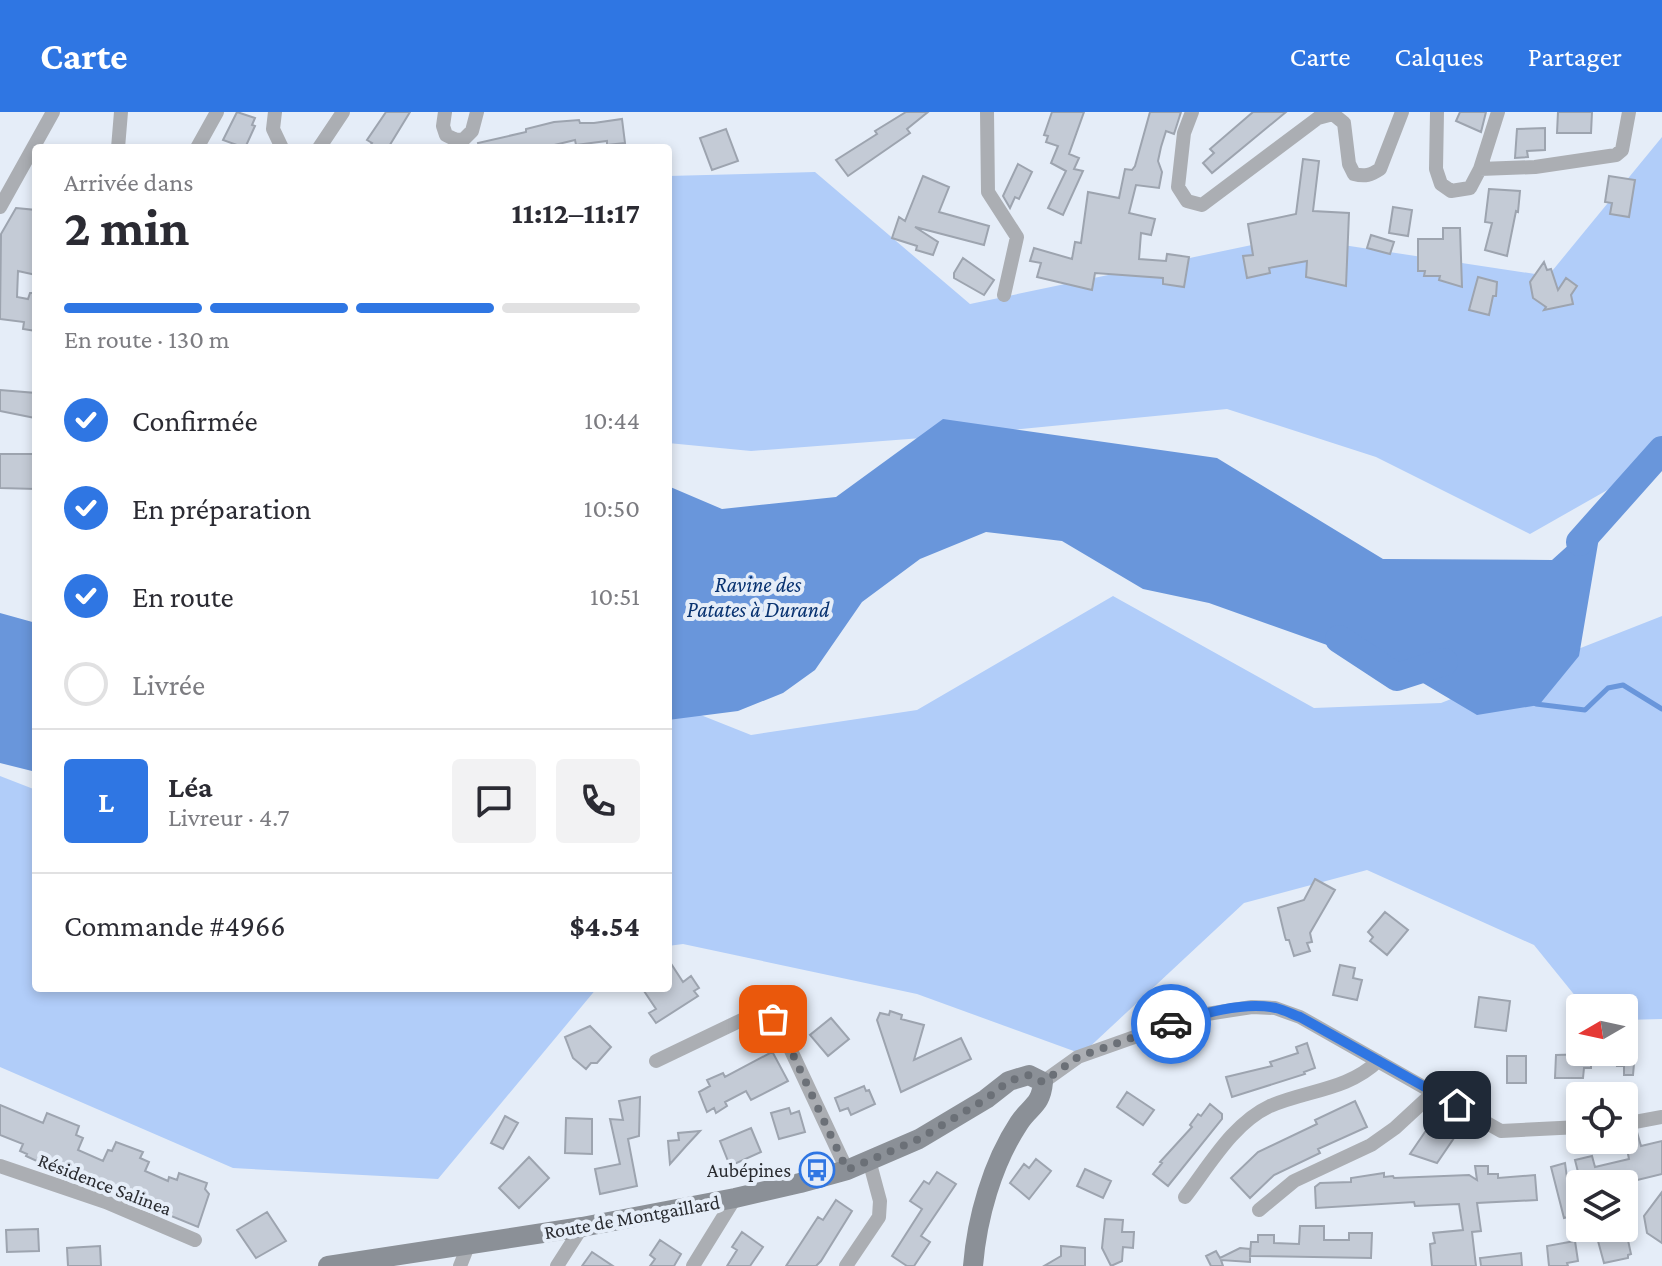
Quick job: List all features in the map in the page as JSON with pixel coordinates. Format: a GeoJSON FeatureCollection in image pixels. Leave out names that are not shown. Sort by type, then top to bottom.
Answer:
{"type":"FeatureCollection","features":[{"type":"Feature","properties":{"kind":"street"},"geometry":{"type":"LineString","coordinates":[[35,144],[53,112]]}},
{"type":"Feature","properties":{"kind":"street"},"geometry":{"type":"LineString","coordinates":[[118,144],[121,112]]}},
{"type":"Feature","properties":{"kind":"street"},"geometry":{"type":"LineString","coordinates":[[199,144],[217,112]]}},
{"type":"Feature","properties":{"kind":"street"},"geometry":{"type":"LineString","coordinates":[[275,112],[273,129],[280,144]]}},
{"type":"Feature","properties":{"kind":"street"},"geometry":{"type":"LineString","coordinates":[[322,144],[343,112]]}},
{"type":"Feature","properties":{"kind":"street"},"geometry":{"type":"LineString","coordinates":[[445,112],[443,126],[446,135],[456,140],[464,139],[472,131],[477,112]]}},
{"type":"Feature","properties":{"kind":"street"},"geometry":{"type":"LineString","coordinates":[[987,112],[988,192],[1017,237],[1004,295]]}},
{"type":"Feature","properties":{"kind":"street"},"geometry":{"type":"LineString","coordinates":[[1192,112],[1184,133],[1178,187],[1187,201],[1202,205],[1318,118],[1333,114],[1339,115],[1344,123],[1349,164],[1354,174],[1363,177],[1380,169],[1402,112]]}},
{"type":"Feature","properties":{"kind":"street"},"geometry":{"type":"LineString","coordinates":[[1437,112],[1436,169],[1441,184],[1451,191],[1470,188],[1480,169],[1498,112]]}},
{"type":"Feature","properties":{"kind":"street"},"geometry":{"type":"LineString","coordinates":[[1480,169],[1535,167],[1616,155],[1622,150],[1629,112]]}},
{"type":"Feature","properties":{"kind":"street"},"geometry":{"type":"LineString","coordinates":[[0,207],[32,150]]}},
{"type":"Feature","properties":{"kind":"street"},"geometry":{"type":"LineString","coordinates":[[973,1266],[991,1180],[1020,1122],[1038,1104],[1043,1082],[1078,1057],[1194,1016],[1252,1007],[1275,1008],[1300,1017],[1501,1131],[1566,1128]]}},
{"type":"Feature","properties":{"kind":"street"},"geometry":{"type":"LineString","coordinates":[[656,1061],[748,1017],[773,1019],[780,1027],[847,1170]]}},
{"type":"Feature","properties":{"kind":"street"},"geometry":{"type":"LineString","coordinates":[[1185,1197],[1233,1134],[1250,1118],[1269,1107],[1364,1075],[1378,1061]]}},
{"type":"Feature","properties":{"kind":"street","name":"Route de Montgaillard"},"geometry":{"type":"LineString","coordinates":[[328,1266],[582,1227],[735,1198],[847,1170],[919,1139],[986,1099],[1009,1081],[1029,1075],[1043,1082]]}},
{"type":"Feature","properties":{"kind":"street"},"geometry":{"type":"LineString","coordinates":[[1259,1210],[1294,1181],[1371,1145],[1395,1128],[1434,1092]]}},
{"type":"Feature","properties":{"kind":"street"},"geometry":{"type":"LineString","coordinates":[[1638,1121],[1662,1117]]}},
{"type":"Feature","properties":{"kind":"street"},"geometry":{"type":"LineString","coordinates":[[846,1266],[879,1217],[880,1201],[869,1160]]}},
{"type":"Feature","properties":{"kind":"street","name":"Résidence Salinea"},"geometry":{"type":"LineString","coordinates":[[0,1166],[63,1190],[106,1202],[195,1240]]}},
{"type":"Feature","properties":{"kind":"street"},"geometry":{"type":"LineString","coordinates":[[693,1266],[735,1198]]}},
{"type":"Feature","properties":{"kind":"street"},"geometry":{"type":"LineString","coordinates":[[557,1266],[582,1227]]}},
{"type":"Feature","properties":{"kind":"street"},"geometry":{"type":"LineString","coordinates":[[460,1266],[468,1246]]}},
{"type":"Feature","properties":{"kind":"shaded area"},"geometry":{"type":"Polygon","coordinates":[[[1662,137],[1662,459],[1530,534],[1376,457],[1227,409],[751,451],[672,443],[672,176],[815,172],[970,304],[1290,237],[1548,276],[1662,137]]]}},
{"type":"Feature","properties":{"kind":"shaded area"},"geometry":{"type":"Polygon","coordinates":[[[1113,596],[1314,708],[1441,703],[1662,616],[1662,1019],[1638,1020],[1638,994],[1574,994],[1534,945],[1367,870],[1244,903],[1082,1054],[917,994],[683,944],[672,945],[672,704],[751,735],[917,710],[1113,596]]]}},
{"type":"Feature","properties":{"kind":"shaded area"},"geometry":{"type":"Polygon","coordinates":[[[0,776],[32,788],[32,992],[594,992],[438,1179],[233,1168],[0,1067],[0,776]]]}},
{"type":"Feature","properties":{"kind":"water","name":"Ravine des Patates à Durand"},"geometry":{"type":"Polygon","coordinates":[[[943,419],[1217,458],[1383,559],[1552,560],[1603,514],[1579,656],[1539,705],[1477,715],[1406,673],[1209,603],[1143,589],[1062,541],[986,532],[920,559],[862,602],[815,670],[783,693],[738,711],[672,719],[672,488],[722,509],[836,497],[943,419]]]}},
{"type":"Feature","properties":{"kind":"water"},"geometry":{"type":"Polygon","coordinates":[[[0,613],[32,622],[32,771],[0,763],[0,613]]]}},
{"type":"Feature","properties":{"kind":"building"},"geometry":{"type":"Polygon","coordinates":[[[237,112],[255,118],[252,125],[255,126],[247,144],[223,140],[237,112]]]}},
{"type":"Feature","properties":{"kind":"building"},"geometry":{"type":"Polygon","coordinates":[[[386,112],[410,112],[390,144],[371,144],[367,140],[386,112]]]}},
{"type":"Feature","properties":{"kind":"building"},"geometry":{"type":"Polygon","coordinates":[[[906,112],[928,112],[907,129],[910,133],[848,176],[836,160],[906,112]]]}},
{"type":"Feature","properties":{"kind":"building"},"geometry":{"type":"Polygon","coordinates":[[[1052,112],[1084,112],[1069,154],[1079,158],[1074,169],[1083,171],[1063,215],[1048,208],[1066,171],[1051,163],[1058,146],[1046,142],[1048,136],[1044,135],[1052,112]]]}},
{"type":"Feature","properties":{"kind":"building"},"geometry":{"type":"Polygon","coordinates":[[[1150,112],[1181,112],[1174,134],[1166,131],[1161,147],[1159,188],[1136,185],[1129,213],[1155,219],[1151,235],[1141,233],[1139,259],[1166,261],[1167,254],[1189,257],[1184,287],[1163,284],[1163,278],[1095,273],[1092,290],[1037,277],[1041,263],[1030,261],[1034,248],[1072,259],[1075,242],[1081,243],[1088,192],[1119,198],[1125,169],[1132,170],[1135,166],[1150,112]]]}},
{"type":"Feature","properties":{"kind":"building"},"geometry":{"type":"Polygon","coordinates":[[[1253,112],[1286,112],[1212,173],[1203,163],[1214,153],[1210,149],[1253,112]]]}},
{"type":"Feature","properties":{"kind":"building"},"geometry":{"type":"Polygon","coordinates":[[[1460,112],[1486,112],[1481,132],[1456,121],[1460,112]]]}},
{"type":"Feature","properties":{"kind":"building"},"geometry":{"type":"Polygon","coordinates":[[[1558,112],[1592,112],[1591,133],[1557,133],[1558,112]]]}},
{"type":"Feature","properties":{"kind":"building"},"geometry":{"type":"Polygon","coordinates":[[[622,119],[625,143],[576,144],[575,140],[558,144],[478,143],[554,122],[579,120],[580,123],[622,119]]]}},
{"type":"Feature","properties":{"kind":"building"},"geometry":{"type":"Polygon","coordinates":[[[1545,128],[1545,150],[1527,151],[1528,157],[1515,158],[1517,129],[1545,128]]]}},
{"type":"Feature","properties":{"kind":"building"},"geometry":{"type":"Polygon","coordinates":[[[726,129],[738,161],[712,170],[700,138],[726,129]]]}},
{"type":"Feature","properties":{"kind":"building"},"geometry":{"type":"Polygon","coordinates":[[[1303,159],[1319,161],[1313,211],[1349,213],[1346,286],[1306,277],[1307,261],[1269,268],[1270,273],[1247,278],[1243,256],[1253,255],[1248,224],[1296,214],[1303,159]]]}},
{"type":"Feature","properties":{"kind":"building"},"geometry":{"type":"Polygon","coordinates":[[[1018,164],[1032,172],[1019,199],[1015,197],[1010,208],[1003,196],[1018,164]]]}},
{"type":"Feature","properties":{"kind":"building"},"geometry":{"type":"Polygon","coordinates":[[[923,176],[949,187],[939,212],[989,226],[984,245],[915,227],[938,242],[933,255],[892,238],[899,217],[905,221],[923,176]]]}},
{"type":"Feature","properties":{"kind":"building"},"geometry":{"type":"Polygon","coordinates":[[[1609,176],[1635,180],[1629,217],[1610,214],[1612,203],[1605,202],[1609,176]]]}},
{"type":"Feature","properties":{"kind":"building"},"geometry":{"type":"Polygon","coordinates":[[[1489,189],[1520,191],[1507,256],[1485,250],[1492,223],[1485,222],[1489,189]]]}},
{"type":"Feature","properties":{"kind":"building"},"geometry":{"type":"Polygon","coordinates":[[[1393,207],[1412,210],[1408,236],[1389,233],[1393,207]]]}},
{"type":"Feature","properties":{"kind":"building"},"geometry":{"type":"Polygon","coordinates":[[[16,208],[32,210],[32,274],[18,271],[17,297],[28,299],[32,293],[32,330],[23,329],[24,322],[0,319],[1,234],[16,208]]]}},
{"type":"Feature","properties":{"kind":"building"},"geometry":{"type":"Polygon","coordinates":[[[1443,228],[1460,228],[1462,287],[1439,280],[1440,276],[1424,276],[1425,271],[1418,271],[1418,239],[1443,239],[1443,228]]]}},
{"type":"Feature","properties":{"kind":"building"},"geometry":{"type":"Polygon","coordinates":[[[1371,235],[1394,242],[1390,254],[1367,248],[1371,235]]]}},
{"type":"Feature","properties":{"kind":"building"},"geometry":{"type":"Polygon","coordinates":[[[963,258],[994,280],[984,295],[954,278],[963,258]]]}},
{"type":"Feature","properties":{"kind":"building"},"geometry":{"type":"Polygon","coordinates":[[[1544,262],[1547,270],[1551,269],[1558,290],[1566,278],[1577,286],[1571,295],[1573,304],[1544,310],[1546,307],[1533,298],[1530,282],[1544,262]]]}},
{"type":"Feature","properties":{"kind":"building"},"geometry":{"type":"Polygon","coordinates":[[[1478,277],[1497,282],[1489,315],[1469,310],[1478,277]]]}},
{"type":"Feature","properties":{"kind":"building"},"geometry":{"type":"Polygon","coordinates":[[[0,390],[32,393],[32,417],[0,411],[0,390]]]}},
{"type":"Feature","properties":{"kind":"building"},"geometry":{"type":"Polygon","coordinates":[[[0,454],[32,454],[32,489],[0,488],[0,454]]]}},
{"type":"Feature","properties":{"kind":"building"},"geometry":{"type":"Polygon","coordinates":[[[1315,879],[1335,890],[1310,933],[1312,942],[1307,943],[1310,951],[1294,956],[1285,937],[1278,908],[1304,900],[1315,879]]]}},
{"type":"Feature","properties":{"kind":"building"},"geometry":{"type":"Polygon","coordinates":[[[1385,912],[1408,930],[1387,955],[1370,941],[1373,937],[1368,932],[1385,912]]]}},
{"type":"Feature","properties":{"kind":"building"},"geometry":{"type":"Polygon","coordinates":[[[672,965],[683,982],[691,976],[699,988],[694,991],[698,996],[656,1023],[649,1013],[656,1009],[645,992],[672,992],[672,965]]]}},
{"type":"Feature","properties":{"kind":"building"},"geometry":{"type":"Polygon","coordinates":[[[1340,965],[1355,968],[1353,978],[1362,980],[1357,1000],[1333,995],[1340,965]]]}},
{"type":"Feature","properties":{"kind":"building"},"geometry":{"type":"Polygon","coordinates":[[[1479,997],[1510,1001],[1506,1031],[1475,1027],[1479,997]]]}},
{"type":"Feature","properties":{"kind":"building"},"geometry":{"type":"Polygon","coordinates":[[[890,1011],[902,1015],[901,1019],[924,1025],[914,1060],[961,1038],[971,1059],[901,1092],[877,1020],[880,1013],[889,1015],[890,1011]]]}},
{"type":"Feature","properties":{"kind":"building"},"geometry":{"type":"Polygon","coordinates":[[[831,1018],[849,1039],[828,1056],[810,1035],[831,1018]]]}},
{"type":"Feature","properties":{"kind":"building"},"geometry":{"type":"Polygon","coordinates":[[[590,1026],[611,1047],[597,1063],[591,1063],[586,1069],[573,1058],[565,1037],[590,1026]]]}},
{"type":"Feature","properties":{"kind":"building"},"geometry":{"type":"Polygon","coordinates":[[[1307,1043],[1315,1068],[1232,1097],[1226,1077],[1272,1066],[1270,1062],[1298,1053],[1296,1047],[1307,1043]]]}},
{"type":"Feature","properties":{"kind":"building"},"geometry":{"type":"Polygon","coordinates":[[[773,1053],[788,1081],[751,1100],[746,1091],[725,1102],[727,1106],[716,1113],[714,1108],[707,1112],[699,1092],[710,1086],[707,1080],[723,1073],[725,1077],[773,1053]]]}},
{"type":"Feature","properties":{"kind":"building"},"geometry":{"type":"Polygon","coordinates":[[[1556,1055],[1566,1055],[1566,1066],[1591,1068],[1584,1068],[1583,1078],[1555,1078],[1556,1055]]]}},
{"type":"Feature","properties":{"kind":"building"},"geometry":{"type":"Polygon","coordinates":[[[1507,1056],[1526,1056],[1526,1083],[1507,1083],[1507,1056]]]}},
{"type":"Feature","properties":{"kind":"building"},"geometry":{"type":"Polygon","coordinates":[[[1624,1066],[1634,1066],[1633,1075],[1624,1075],[1624,1066]]]}},
{"type":"Feature","properties":{"kind":"building"},"geometry":{"type":"Polygon","coordinates":[[[864,1086],[875,1104],[851,1115],[848,1108],[840,1111],[835,1098],[864,1086]]]}},
{"type":"Feature","properties":{"kind":"building"},"geometry":{"type":"Polygon","coordinates":[[[1127,1092],[1154,1110],[1143,1125],[1117,1107],[1127,1092]]]}},
{"type":"Feature","properties":{"kind":"building"},"geometry":{"type":"Polygon","coordinates":[[[640,1097],[639,1136],[628,1139],[637,1186],[600,1194],[595,1169],[620,1164],[610,1119],[623,1120],[619,1101],[640,1097]]]}},
{"type":"Feature","properties":{"kind":"building"},"geometry":{"type":"Polygon","coordinates":[[[1355,1101],[1367,1127],[1318,1149],[1320,1153],[1274,1175],[1250,1198],[1231,1178],[1258,1152],[1317,1124],[1315,1120],[1355,1101]]]}},
{"type":"Feature","properties":{"kind":"building"},"geometry":{"type":"Polygon","coordinates":[[[1210,1104],[1222,1114],[1222,1119],[1168,1186],[1153,1174],[1192,1127],[1190,1125],[1198,1114],[1201,1116],[1210,1104]]]}},
{"type":"Feature","properties":{"kind":"building"},"geometry":{"type":"Polygon","coordinates":[[[0,1105],[43,1123],[47,1113],[79,1126],[76,1135],[83,1138],[78,1150],[103,1161],[116,1142],[143,1152],[140,1158],[149,1162],[145,1171],[168,1181],[169,1177],[177,1180],[179,1173],[207,1183],[205,1189],[209,1194],[198,1227],[154,1209],[151,1203],[77,1172],[70,1171],[69,1176],[26,1156],[20,1151],[23,1144],[0,1135],[0,1105]]]}},
{"type":"Feature","properties":{"kind":"building"},"geometry":{"type":"Polygon","coordinates":[[[789,1108],[791,1114],[799,1111],[805,1132],[779,1139],[771,1113],[789,1108]]]}},
{"type":"Feature","properties":{"kind":"building"},"geometry":{"type":"Polygon","coordinates":[[[505,1116],[518,1123],[503,1149],[491,1143],[505,1116]]]}},
{"type":"Feature","properties":{"kind":"building"},"geometry":{"type":"Polygon","coordinates":[[[566,1118],[592,1119],[592,1154],[565,1153],[566,1118]]]}},
{"type":"Feature","properties":{"kind":"building"},"geometry":{"type":"Polygon","coordinates":[[[1436,1126],[1454,1138],[1437,1163],[1410,1154],[1427,1129],[1436,1126]]]}},
{"type":"Feature","properties":{"kind":"building"},"geometry":{"type":"Polygon","coordinates":[[[751,1128],[761,1152],[730,1166],[720,1141],[751,1128]]]}},
{"type":"Feature","properties":{"kind":"building"},"geometry":{"type":"Polygon","coordinates":[[[700,1131],[670,1164],[668,1141],[679,1140],[678,1133],[700,1131]]]}},
{"type":"Feature","properties":{"kind":"building"},"geometry":{"type":"Polygon","coordinates":[[[1638,1136],[1641,1146],[1662,1141],[1662,1174],[1638,1180],[1638,1170],[1578,1170],[1575,1160],[1592,1156],[1595,1167],[1629,1159],[1628,1154],[1638,1154],[1638,1136]]]}},
{"type":"Feature","properties":{"kind":"building"},"geometry":{"type":"Polygon","coordinates":[[[529,1157],[549,1178],[519,1208],[499,1188],[529,1157]]]}},
{"type":"Feature","properties":{"kind":"building"},"geometry":{"type":"Polygon","coordinates":[[[1036,1159],[1051,1171],[1029,1199],[1010,1183],[1024,1164],[1029,1168],[1036,1159]]]}},
{"type":"Feature","properties":{"kind":"building"},"geometry":{"type":"Polygon","coordinates":[[[1565,1163],[1566,1218],[1564,1218],[1551,1167],[1565,1163]]]}},
{"type":"Feature","properties":{"kind":"building"},"geometry":{"type":"Polygon","coordinates":[[[1475,1166],[1488,1166],[1488,1174],[1498,1174],[1498,1178],[1535,1175],[1537,1200],[1477,1203],[1481,1231],[1472,1232],[1476,1266],[1432,1266],[1430,1244],[1435,1243],[1433,1233],[1463,1230],[1459,1204],[1415,1206],[1414,1202],[1316,1208],[1315,1187],[1320,1183],[1351,1182],[1351,1178],[1384,1173],[1384,1177],[1394,1178],[1469,1175],[1477,1180],[1475,1166]]]}},
{"type":"Feature","properties":{"kind":"building"},"geometry":{"type":"Polygon","coordinates":[[[1085,1169],[1111,1181],[1103,1198],[1077,1186],[1085,1169]]]}},
{"type":"Feature","properties":{"kind":"building"},"geometry":{"type":"Polygon","coordinates":[[[937,1172],[956,1184],[921,1236],[930,1242],[914,1266],[907,1266],[892,1256],[922,1209],[910,1201],[924,1181],[929,1184],[937,1172]]]}},
{"type":"Feature","properties":{"kind":"building"},"geometry":{"type":"Polygon","coordinates":[[[1662,1192],[1662,1243],[1647,1233],[1644,1216],[1662,1192]]]}},
{"type":"Feature","properties":{"kind":"building"},"geometry":{"type":"Polygon","coordinates":[[[836,1200],[852,1211],[821,1261],[816,1266],[786,1266],[818,1217],[823,1220],[836,1200]]]}},
{"type":"Feature","properties":{"kind":"building"},"geometry":{"type":"Polygon","coordinates":[[[267,1212],[286,1241],[256,1258],[237,1230],[267,1212]]]}},
{"type":"Feature","properties":{"kind":"building"},"geometry":{"type":"Polygon","coordinates":[[[1105,1219],[1123,1220],[1122,1232],[1134,1232],[1133,1248],[1123,1247],[1122,1261],[1111,1266],[1102,1248],[1105,1219]]]}},
{"type":"Feature","properties":{"kind":"building"},"geometry":{"type":"Polygon","coordinates":[[[1300,1226],[1324,1226],[1324,1240],[1349,1240],[1349,1233],[1372,1233],[1371,1258],[1250,1256],[1251,1242],[1258,1242],[1258,1235],[1274,1235],[1274,1243],[1299,1244],[1300,1226]]]}},
{"type":"Feature","properties":{"kind":"building"},"geometry":{"type":"Polygon","coordinates":[[[38,1229],[39,1251],[7,1252],[6,1230],[38,1229]]]}},
{"type":"Feature","properties":{"kind":"building"},"geometry":{"type":"Polygon","coordinates":[[[742,1232],[763,1247],[750,1266],[727,1266],[737,1250],[732,1247],[742,1232]]]}},
{"type":"Feature","properties":{"kind":"building"},"geometry":{"type":"Polygon","coordinates":[[[660,1240],[681,1254],[674,1266],[650,1266],[655,1259],[650,1255],[660,1240]]]}},
{"type":"Feature","properties":{"kind":"building"},"geometry":{"type":"Polygon","coordinates":[[[1575,1242],[1578,1261],[1567,1263],[1568,1266],[1549,1266],[1547,1246],[1575,1242]]]}},
{"type":"Feature","properties":{"kind":"building"},"geometry":{"type":"Polygon","coordinates":[[[1598,1242],[1628,1242],[1631,1254],[1628,1258],[1604,1263],[1598,1242]]]}},
{"type":"Feature","properties":{"kind":"building"},"geometry":{"type":"Polygon","coordinates":[[[100,1246],[101,1266],[68,1266],[67,1248],[100,1246]]]}},
{"type":"Feature","properties":{"kind":"building"},"geometry":{"type":"Polygon","coordinates":[[[1061,1246],[1085,1248],[1085,1266],[1044,1266],[1061,1256],[1061,1246]]]}},
{"type":"Feature","properties":{"kind":"building"},"geometry":{"type":"Polygon","coordinates":[[[1240,1248],[1250,1249],[1250,1262],[1221,1260],[1223,1266],[1211,1266],[1206,1256],[1216,1251],[1220,1258],[1240,1248]]]}},
{"type":"Feature","properties":{"kind":"building"},"geometry":{"type":"Polygon","coordinates":[[[592,1252],[613,1266],[582,1266],[592,1252]]]}},
{"type":"Feature","properties":{"kind":"building"},"geometry":{"type":"Polygon","coordinates":[[[1521,1253],[1522,1266],[1481,1266],[1480,1258],[1521,1253]]]}},
{"type":"Feature","properties":{"kind":"waterway","name":"Ravine des Patates à Durand"},"geometry":{"type":"LineString","coordinates":[[1580,542],[1662,450]]}},
{"type":"Feature","properties":{"kind":"waterway","name":"Ravine des Patates à Durand"},"geometry":{"type":"LineString","coordinates":[[1339,639],[1397,677],[1444,662]]}},
{"type":"Feature","properties":{"kind":"waterway"},"geometry":{"type":"LineString","coordinates":[[1536,704],[1585,710],[1608,688],[1623,685],[1662,709]]}},
{"type":"Feature","properties":{"kind":"way so far"},"geometry":{"type":"LineString","coordinates":[[773,1019],[780,1027],[847,1170],[919,1139],[986,1099],[1009,1081],[1029,1075],[1043,1082],[1078,1057],[1171,1024]]}},
{"type":"Feature","properties":{"kind":"place","name":"Aubépines"},"geometry":{"type":"Point","coordinates":[817,1170]}},
{"type":"Feature","properties":{"kind":"route"},"geometry":{"type":"LineString","coordinates":[[1171,1024],[1194,1016],[1252,1007],[1275,1008],[1300,1017],[1457,1105]]}}]}
